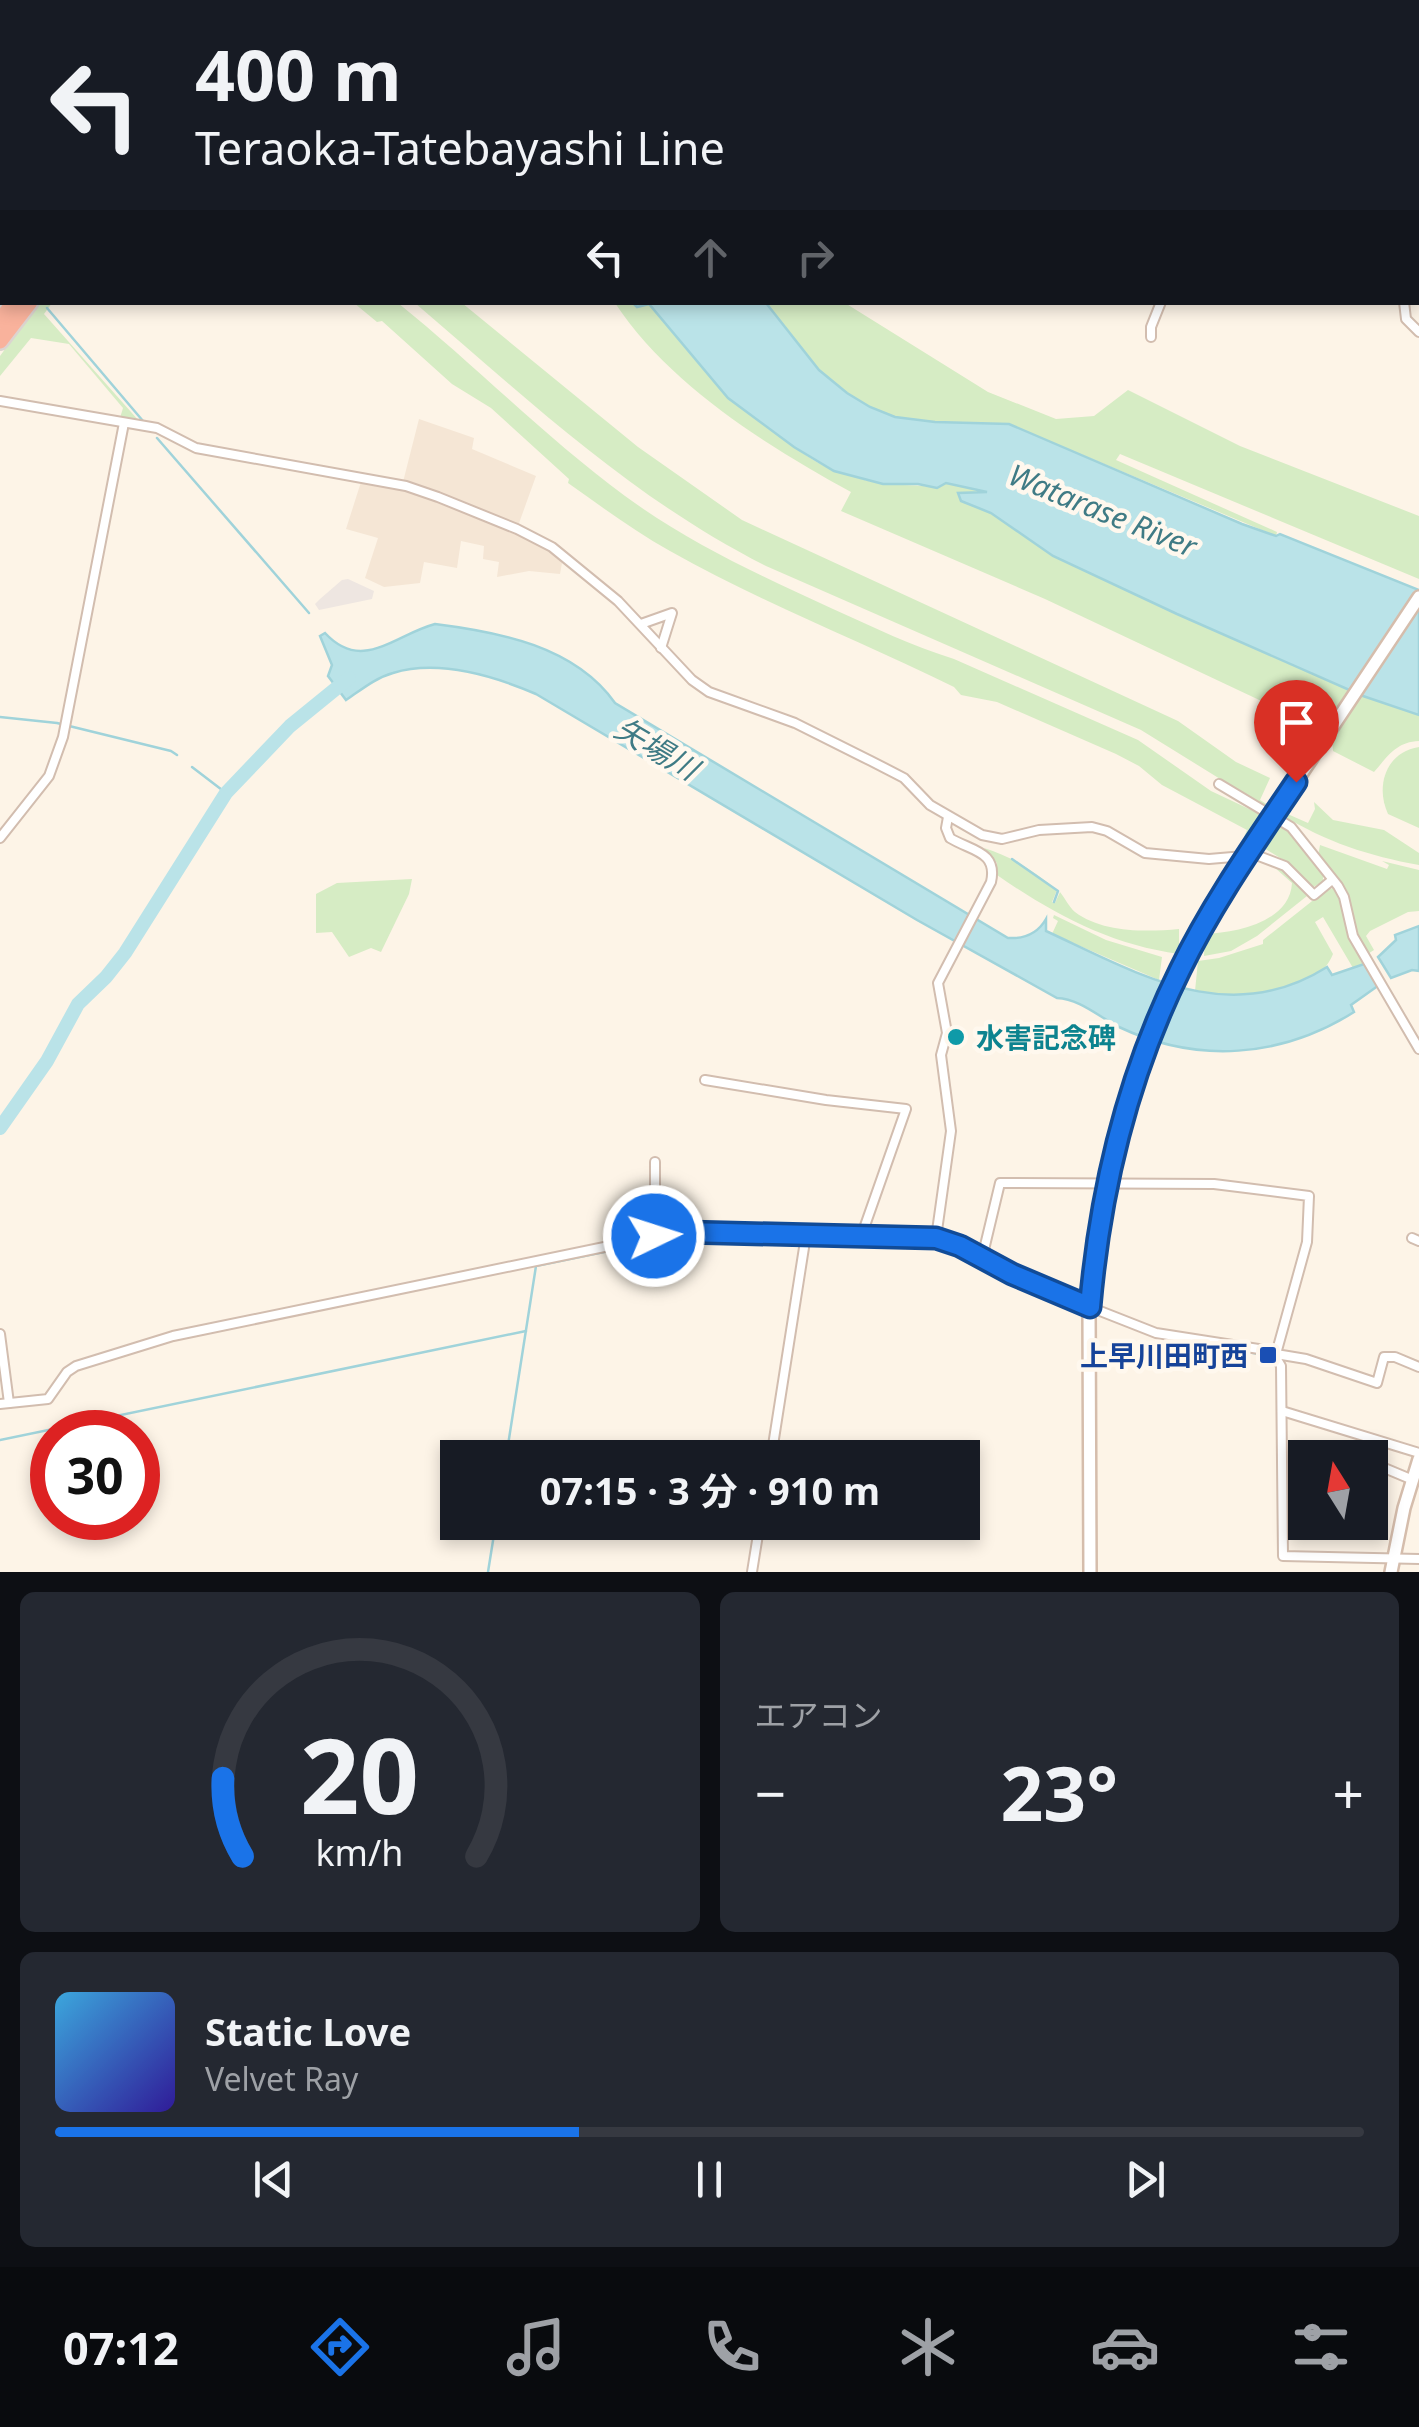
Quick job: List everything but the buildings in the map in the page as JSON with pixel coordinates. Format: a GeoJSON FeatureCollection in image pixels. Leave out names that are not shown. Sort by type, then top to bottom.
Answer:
{"type":"FeatureCollection","features":[{"type":"Feature","properties":{"kind":"highway"},"geometry":{"type":"LineString","coordinates":[[0,342],[28,305]]}},
{"type":"Feature","properties":{"kind":"main road"},"geometry":{"type":"LineString","coordinates":[[1090,1572],[1090,1307],[1109,1174],[1138,1068],[1190,949],[1274,814],[1419,597]]}},
{"type":"Feature","properties":{"kind":"main road"},"geometry":{"type":"LineString","coordinates":[[1392,1572],[1419,1456]]}},
{"type":"Feature","properties":{"kind":"street"},"geometry":{"type":"LineString","coordinates":[[1152,337],[1161,305]]}},
{"type":"Feature","properties":{"kind":"street"},"geometry":{"type":"LineString","coordinates":[[1404,305],[1406,319],[1419,332]]}},
{"type":"Feature","properties":{"kind":"street"},"geometry":{"type":"LineString","coordinates":[[0,401],[156,428],[196,448],[406,486],[517,529],[552,547],[618,601],[692,680],[709,692],[795,723],[904,778],[930,805],[982,835],[996,838],[1039,830],[1092,827],[1146,852],[1208,859],[1246,854],[1267,857],[1294,872],[1314,896],[1332,880]]}},
{"type":"Feature","properties":{"kind":"street"},"geometry":{"type":"LineString","coordinates":[[0,838],[48,776],[63,737],[124,423]]}},
{"type":"Feature","properties":{"kind":"street"},"geometry":{"type":"LineString","coordinates":[[640,624],[672,613],[662,648]]}},
{"type":"Feature","properties":{"kind":"street"},"geometry":{"type":"LineString","coordinates":[[1219,784],[1291,827],[1342,892],[1349,925],[1366,960],[1419,1049]]}},
{"type":"Feature","properties":{"kind":"street"},"geometry":{"type":"LineString","coordinates":[[936,1238],[952,1131],[940,1056],[947,1033],[939,979],[991,882],[993,870],[988,858],[950,838],[946,828],[948,817]]}},
{"type":"Feature","properties":{"kind":"street"},"geometry":{"type":"LineString","coordinates":[[705,1080],[826,1100],[906,1108],[861,1236]]}},
{"type":"Feature","properties":{"kind":"street"},"geometry":{"type":"LineString","coordinates":[[654,1236],[655,1162]]}},
{"type":"Feature","properties":{"kind":"street"},"geometry":{"type":"LineString","coordinates":[[982,1258],[1000,1183],[1214,1184],[1309,1196],[1307,1242],[1276,1354],[1281,1366],[1283,1556],[1419,1558]]}},
{"type":"Feature","properties":{"kind":"street"},"geometry":{"type":"LineString","coordinates":[[0,1334],[4,1404],[48,1399],[76,1366],[173,1336],[654,1236],[678,1232],[861,1236],[936,1238],[1039,1287],[1156,1332],[1306,1359],[1377,1383],[1384,1358],[1395,1358],[1419,1368]]}},
{"type":"Feature","properties":{"kind":"street"},"geometry":{"type":"LineString","coordinates":[[774,1440],[806,1235]]}},
{"type":"Feature","properties":{"kind":"street"},"geometry":{"type":"LineString","coordinates":[[1282,1411],[1419,1456]]}},
{"type":"Feature","properties":{"kind":"street"},"geometry":{"type":"LineString","coordinates":[[1388,1470],[1413,1480]]}},
{"type":"Feature","properties":{"kind":"street"},"geometry":{"type":"LineString","coordinates":[[752,1572],[757,1540]]}},
{"type":"Feature","properties":{"kind":"shaded area"},"geometry":{"type":"Polygon","coordinates":[[[419,419],[474,438],[472,449],[536,476],[518,526],[403,482],[419,419]]]}},
{"type":"Feature","properties":{"kind":"shaded area"},"geometry":{"type":"Polygon","coordinates":[[[361,482],[417,492],[521,535],[542,545],[562,563],[560,574],[529,571],[497,577],[499,562],[483,559],[484,546],[461,541],[457,568],[424,562],[420,583],[384,587],[365,578],[378,538],[346,529],[361,482]]]}},
{"type":"Feature","properties":{"kind":"shaded area"},"geometry":{"type":"Polygon","coordinates":[[[348,579],[374,591],[372,599],[319,610],[315,604],[348,579]]]}},
{"type":"Feature","properties":{"kind":"green space"},"geometry":{"type":"Polygon","coordinates":[[[38,305],[51,305],[44,314],[139,421],[120,418],[123,408],[69,344],[31,338],[0,376],[0,356],[38,305]]]}},
{"type":"Feature","properties":{"kind":"green space"},"geometry":{"type":"Polygon","coordinates":[[[356,305],[400,305],[595,473],[700,544],[878,629],[1138,740],[1211,791],[1264,816],[1249,839],[1244,837],[1247,830],[1162,785],[1116,754],[997,702],[961,695],[954,687],[670,551],[568,483],[569,479],[491,408],[452,384],[382,321],[377,322],[356,305]]]}},
{"type":"Feature","properties":{"kind":"green space"},"geometry":{"type":"Polygon","coordinates":[[[417,305],[464,305],[638,447],[742,520],[1178,721],[1236,762],[1270,778],[1260,800],[1270,806],[1267,808],[1141,730],[766,566],[670,509],[540,411],[417,305]]]}},
{"type":"Feature","properties":{"kind":"green space"},"geometry":{"type":"Polygon","coordinates":[[[616,305],[650,305],[736,398],[816,461],[838,472],[878,483],[937,488],[946,483],[994,493],[959,493],[961,501],[991,513],[1053,556],[1363,696],[1419,715],[1419,741],[1398,747],[1374,772],[1333,751],[1332,739],[1318,725],[1312,707],[1299,702],[1291,715],[1045,599],[841,511],[851,492],[786,455],[722,411],[691,387],[637,333],[616,305]]]}},
{"type":"Feature","properties":{"kind":"green space"},"geometry":{"type":"Polygon","coordinates":[[[768,305],[848,305],[988,392],[1056,419],[1094,416],[1128,390],[1240,446],[1419,516],[1419,579],[1120,454],[1116,460],[1277,532],[1276,536],[1009,424],[895,417],[847,393],[819,370],[768,305]]]}},
{"type":"Feature","properties":{"kind":"green space"},"geometry":{"type":"Polygon","coordinates":[[[1419,747],[1419,828],[1388,814],[1383,782],[1398,756],[1419,747]]]}},
{"type":"Feature","properties":{"kind":"green space"},"geometry":{"type":"Polygon","coordinates":[[[1314,802],[1333,820],[1384,830],[1419,853],[1419,865],[1348,847],[1282,815],[1283,812],[1308,823],[1314,802]]]}},
{"type":"Feature","properties":{"kind":"green space"},"geometry":{"type":"Polygon","coordinates":[[[1275,823],[1283,826],[1323,874],[1323,882],[1313,887],[1290,864],[1259,845],[1275,823]]]}},
{"type":"Feature","properties":{"kind":"green space"},"geometry":{"type":"Polygon","coordinates":[[[1320,845],[1387,869],[1389,865],[1382,861],[1419,870],[1419,911],[1408,912],[1370,931],[1366,936],[1374,950],[1366,955],[1351,923],[1349,898],[1318,856],[1320,845]]]}},
{"type":"Feature","properties":{"kind":"green space"},"geometry":{"type":"Polygon","coordinates":[[[984,848],[1013,860],[1057,890],[1052,902],[1060,892],[1073,910],[1098,924],[1125,930],[1179,929],[1179,954],[1130,943],[1061,915],[997,875],[997,863],[984,848]]]}},
{"type":"Feature","properties":{"kind":"green space"},"geometry":{"type":"Polygon","coordinates":[[[1252,858],[1286,871],[1307,896],[1257,936],[1231,951],[1204,956],[1205,934],[1259,923],[1282,907],[1289,896],[1292,883],[1274,867],[1252,858]]]}},
{"type":"Feature","properties":{"kind":"green space"},"geometry":{"type":"Polygon","coordinates":[[[412,879],[409,894],[381,952],[371,948],[349,957],[332,932],[316,933],[316,894],[337,883],[412,879]]]}},
{"type":"Feature","properties":{"kind":"green space"},"geometry":{"type":"Polygon","coordinates":[[[1333,888],[1339,892],[1350,936],[1365,964],[1353,968],[1323,917],[1315,922],[1333,954],[1324,969],[1310,980],[1273,993],[1231,995],[1195,991],[1198,961],[1263,944],[1263,940],[1333,888]]]}},
{"type":"Feature","properties":{"kind":"green space"},"geometry":{"type":"Polygon","coordinates":[[[1054,915],[1106,940],[1162,957],[1159,980],[1052,934],[1058,921],[1054,915]]]}},
{"type":"Feature","properties":{"kind":"water","name":"Watarase River"},"geometry":{"type":"Polygon","coordinates":[[[650,305],[768,305],[819,370],[870,407],[895,417],[935,422],[1009,424],[1242,524],[1280,534],[1419,590],[1419,715],[1363,696],[1053,556],[991,513],[961,501],[958,493],[987,492],[946,483],[937,488],[883,484],[834,471],[728,398],[650,305]]]}},
{"type":"Feature","properties":{"kind":"water"},"geometry":{"type":"Polygon","coordinates":[[[435,624],[510,637],[557,655],[579,668],[615,703],[1008,938],[1030,934],[1046,919],[1046,931],[1115,963],[1150,978],[1220,994],[1255,994],[1291,985],[1327,967],[1332,975],[1370,962],[1382,983],[1351,1005],[1354,1012],[1297,1039],[1268,1047],[1208,1051],[1148,1039],[1081,1005],[1057,998],[917,920],[536,694],[466,671],[429,668],[386,675],[346,700],[328,676],[332,665],[320,636],[325,633],[339,645],[365,651],[435,624]]]}},
{"type":"Feature","properties":{"kind":"water"},"geometry":{"type":"Polygon","coordinates":[[[1419,926],[1419,971],[1391,978],[1378,957],[1396,940],[1395,935],[1419,926]]]}},
{"type":"Feature","properties":{"kind":"waterway"},"geometry":{"type":"LineString","coordinates":[[47,308],[143,421]]}},
{"type":"Feature","properties":{"kind":"waterway"},"geometry":{"type":"LineString","coordinates":[[157,438],[309,613]]}},
{"type":"Feature","properties":{"kind":"waterway","name":"矢場川"},"geometry":{"type":"LineString","coordinates":[[0,1128],[47,1061],[78,1004],[125,953],[226,793],[290,726],[349,678]]}},
{"type":"Feature","properties":{"kind":"waterway"},"geometry":{"type":"LineString","coordinates":[[0,717],[57,723],[177,755]]}},
{"type":"Feature","properties":{"kind":"waterway"},"geometry":{"type":"LineString","coordinates":[[192,767],[226,793]]}},
{"type":"Feature","properties":{"kind":"waterway"},"geometry":{"type":"LineString","coordinates":[[1012,859],[1058,891],[1054,902]]}},
{"type":"Feature","properties":{"kind":"waterway"},"geometry":{"type":"LineString","coordinates":[[509,1440],[536,1266],[672,1238],[703,1237]]}},
{"type":"Feature","properties":{"kind":"waterway"},"geometry":{"type":"LineString","coordinates":[[836,1240],[938,1242]]}},
{"type":"Feature","properties":{"kind":"waterway"},"geometry":{"type":"LineString","coordinates":[[964,1252],[1083,1309]]}},
{"type":"Feature","properties":{"kind":"waterway"},"geometry":{"type":"LineString","coordinates":[[1095,1313],[1134,1328]]}},
{"type":"Feature","properties":{"kind":"waterway"},"geometry":{"type":"LineString","coordinates":[[0,1440],[526,1331]]}},
{"type":"Feature","properties":{"kind":"waterway"},"geometry":{"type":"LineString","coordinates":[[1200,1344],[1271,1356]]}},
{"type":"Feature","properties":{"kind":"waterway"},"geometry":{"type":"LineString","coordinates":[[488,1572],[493,1540]]}},
{"type":"Feature","properties":{"kind":"place","name":"水害記念碑"},"geometry":{"type":"Point","coordinates":[956,1037]}},
{"type":"Feature","properties":{"kind":"place","name":"上早川田町西"},"geometry":{"type":"Point","coordinates":[1268,1355]}},
{"type":"Feature","properties":{"kind":"route"},"geometry":{"type":"LineString","coordinates":[[654,1236],[685,1232],[936,1238],[1090,1307],[1109,1174],[1138,1068],[1196,938],[1296,782]]}}]}
